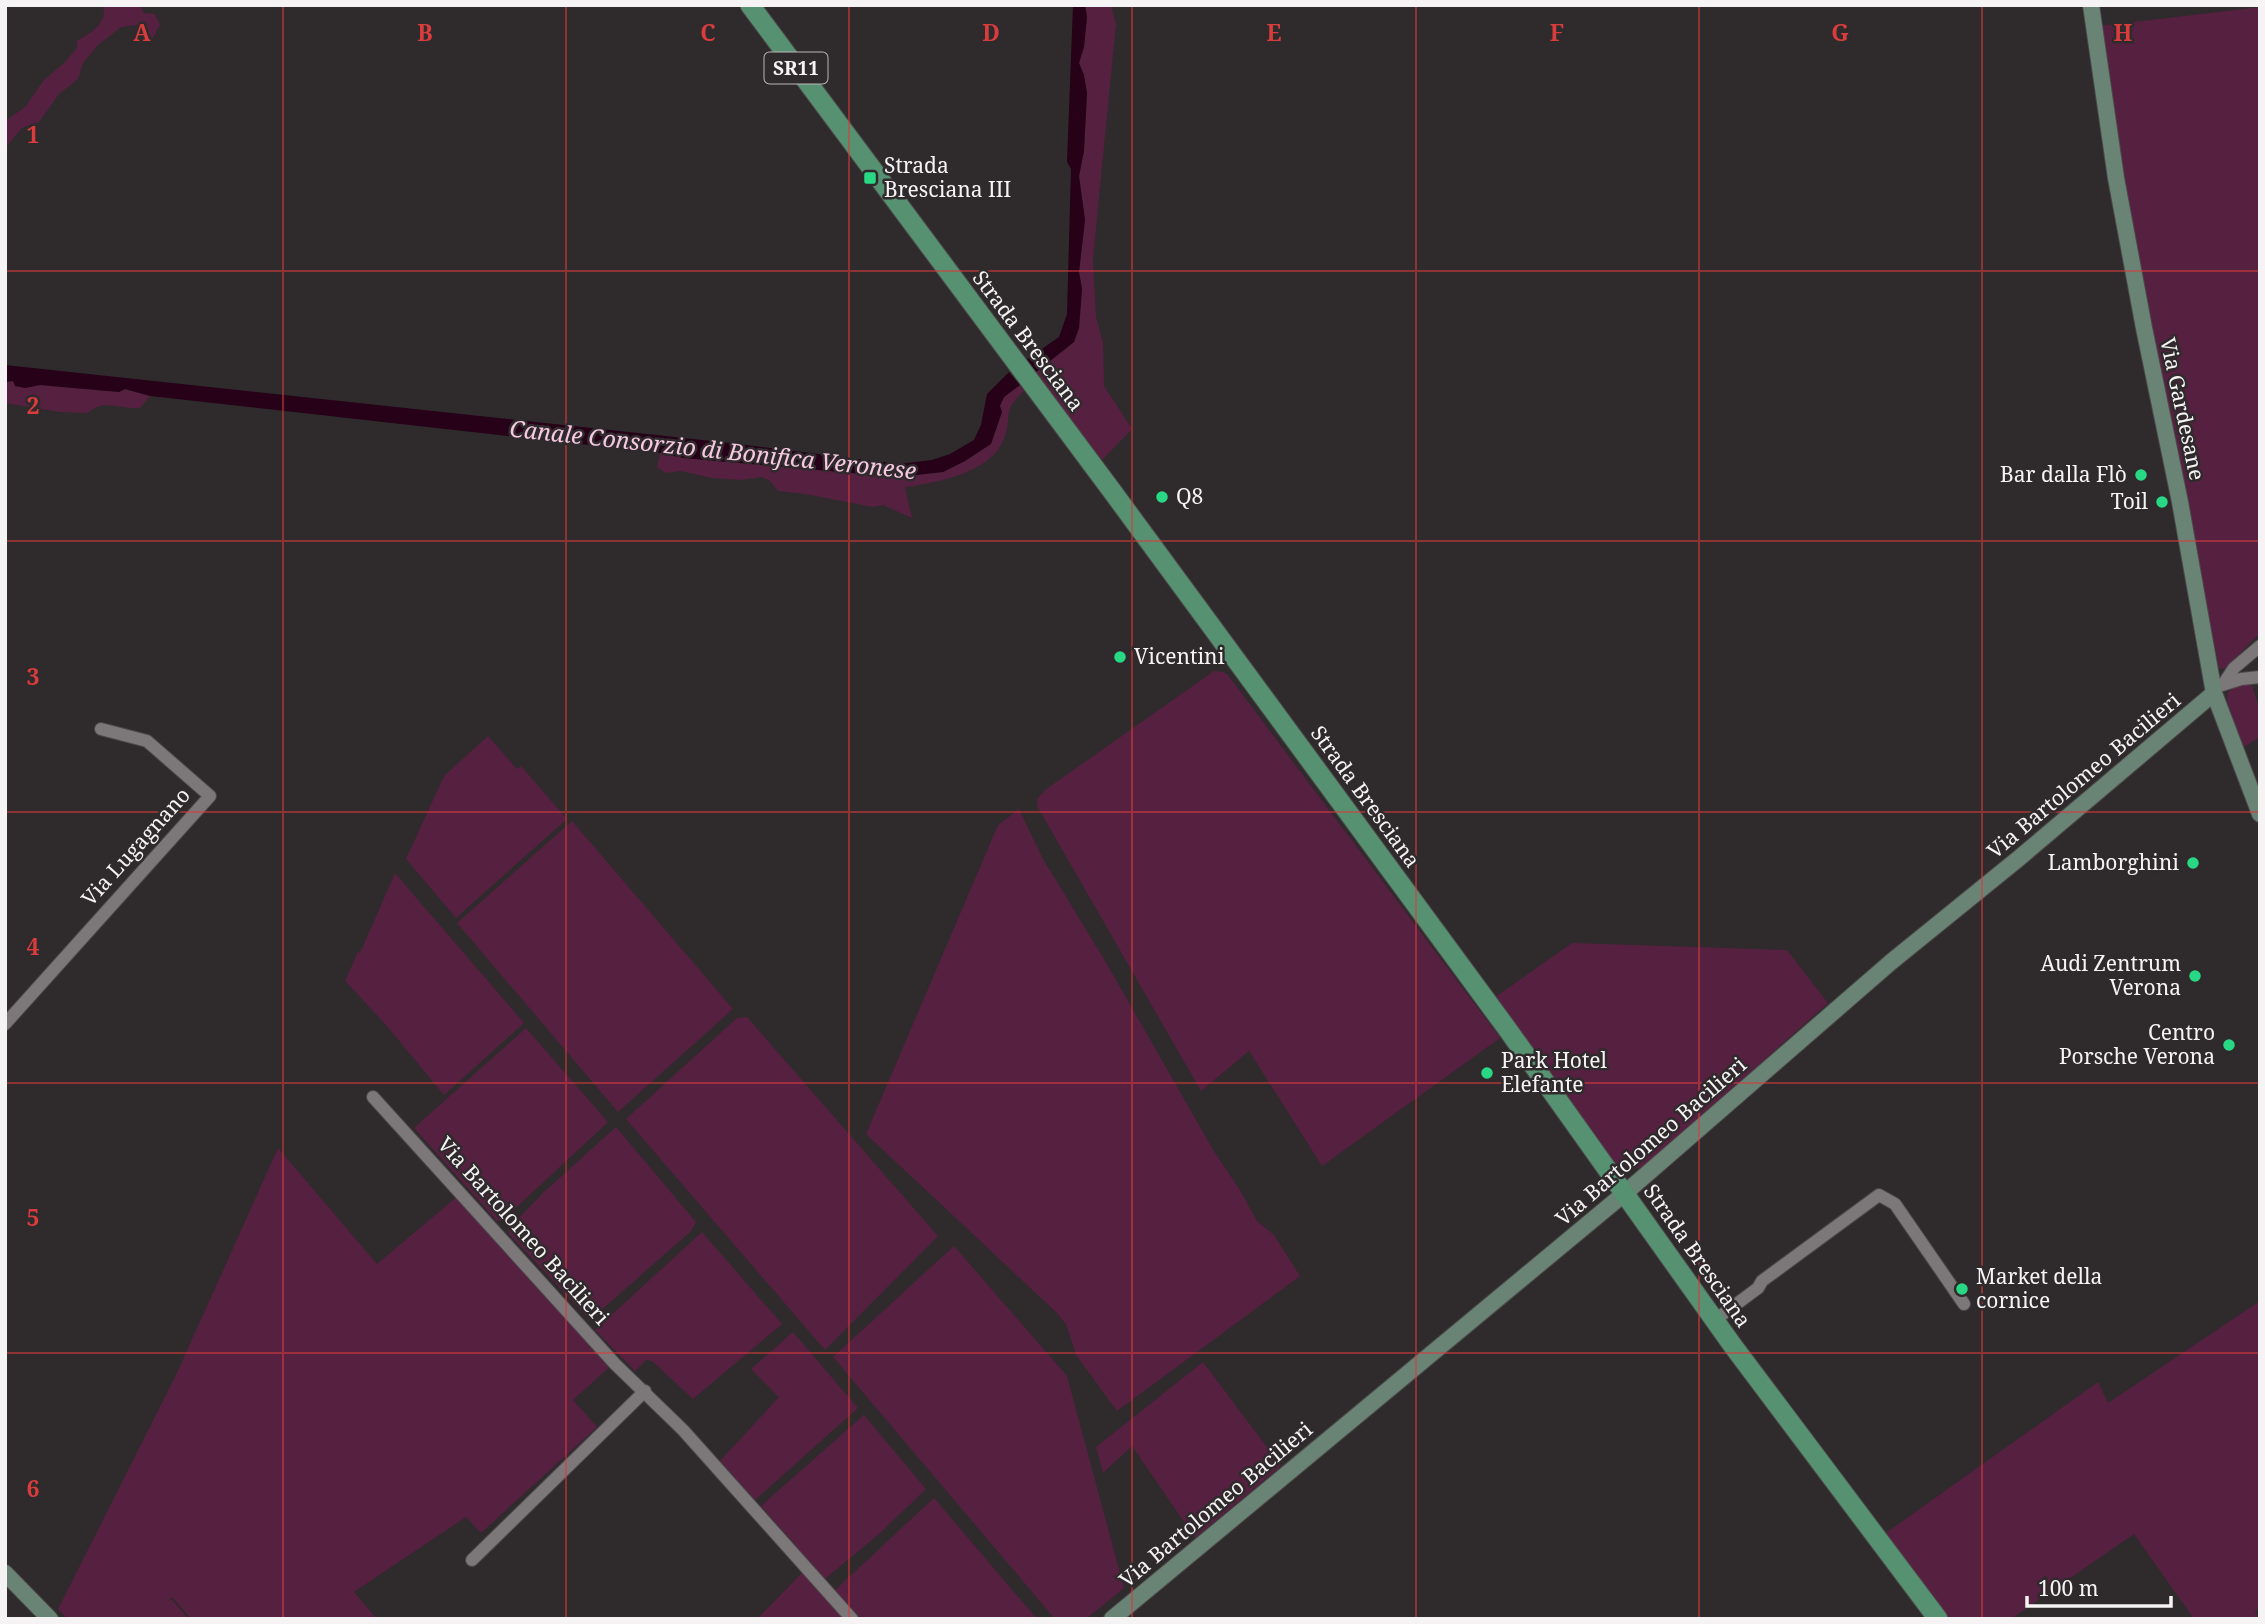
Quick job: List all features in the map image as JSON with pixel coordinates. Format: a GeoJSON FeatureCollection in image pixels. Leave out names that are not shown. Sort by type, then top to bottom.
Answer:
{"type":"FeatureCollection","features":[{"type":"Feature","properties":{"kind":"main road","name":"Strada Bresciana"},"geometry":{"type":"LineString","coordinates":[[750,5],[1467,974],[1715,1320],[1938,1619]]}},
{"type":"Feature","properties":{"kind":"street","name":"Via Gardesane"},"geometry":{"type":"LineString","coordinates":[[2091,5],[2116,178],[2180,502],[2219,688],[2260,814]]}},
{"type":"Feature","properties":{"kind":"street"},"geometry":{"type":"LineString","coordinates":[[2219,688],[2234,668],[2260,646]]}},
{"type":"Feature","properties":{"kind":"street"},"geometry":{"type":"LineString","coordinates":[[2219,688],[2260,677]]}},
{"type":"Feature","properties":{"kind":"street","name":"Via Bartolomeo Bacilieri"},"geometry":{"type":"LineString","coordinates":[[1112,1619],[1625,1193],[1891,962],[2018,859],[2219,688]]}},
{"type":"Feature","properties":{"kind":"street","name":"Via Lugagnano"},"geometry":{"type":"LineString","coordinates":[[5,1024],[210,796],[147,741],[102,729]]}},
{"type":"Feature","properties":{"kind":"street","name":"Via Bartolomeo Bacilieri"},"geometry":{"type":"LineString","coordinates":[[373,1097],[606,1353],[683,1430],[852,1619]]}},
{"type":"Feature","properties":{"kind":"street","name":"Strada Bresciana"},"geometry":{"type":"LineString","coordinates":[[1715,1320],[1758,1288],[1762,1281],[1879,1195],[1895,1204],[1964,1304]]}},
{"type":"Feature","properties":{"kind":"street"},"geometry":{"type":"LineString","coordinates":[[472,1560],[645,1391]]}},
{"type":"Feature","properties":{"kind":"street"},"geometry":{"type":"LineString","coordinates":[[5,1573],[50,1619]]}},
{"type":"Feature","properties":{"kind":"shaded area"},"geometry":{"type":"Polygon","coordinates":[[[103,5],[140,5],[144,13],[155,14],[160,25],[152,40],[138,25],[121,27],[98,45],[83,63],[78,79],[59,94],[39,122],[22,128],[5,148],[5,126],[8,119],[25,107],[44,80],[65,62],[77,48],[77,41],[97,27],[103,17],[103,5]]]}},
{"type":"Feature","properties":{"kind":"shaded area"},"geometry":{"type":"Polygon","coordinates":[[[1085,5],[1111,5],[1116,24],[1093,259],[1096,317],[1103,342],[1104,386],[1132,429],[1102,460],[1035,373],[1074,342],[1079,328],[1082,289],[1079,272],[1085,220],[1079,176],[1084,151],[1087,93],[1079,63],[1084,47],[1087,17],[1085,5]]]}},
{"type":"Feature","properties":{"kind":"shaded area"},"geometry":{"type":"Polygon","coordinates":[[[2260,7],[2260,633],[2224,669],[2219,668],[2125,192],[2100,26],[2260,7]]]}},
{"type":"Feature","properties":{"kind":"shaded area"},"geometry":{"type":"Polygon","coordinates":[[[13,381],[25,388],[40,385],[119,392],[125,389],[150,396],[140,408],[107,405],[88,413],[60,412],[5,403],[5,382],[13,381]]]}},
{"type":"Feature","properties":{"kind":"shaded area"},"geometry":{"type":"Polygon","coordinates":[[[1020,385],[1024,391],[1012,404],[1004,439],[997,451],[987,460],[947,479],[905,487],[912,518],[883,505],[873,507],[778,491],[770,481],[762,477],[741,480],[712,478],[680,471],[666,473],[657,467],[660,453],[684,458],[897,477],[943,472],[965,461],[1004,397],[1020,385]]]}},
{"type":"Feature","properties":{"kind":"shaded area"},"geometry":{"type":"Polygon","coordinates":[[[1214,671],[1228,675],[1500,1038],[1322,1166],[1249,1051],[1201,1091],[1037,806],[1038,798],[1045,790],[1214,671]]]}},
{"type":"Feature","properties":{"kind":"shaded area"},"geometry":{"type":"Polygon","coordinates":[[[2251,682],[2260,710],[2260,737],[2242,748],[2227,700],[2228,692],[2236,686],[2251,682]]]}},
{"type":"Feature","properties":{"kind":"shaded area"},"geometry":{"type":"Polygon","coordinates":[[[488,736],[517,769],[521,766],[567,819],[456,918],[406,859],[444,776],[488,736]]]}},
{"type":"Feature","properties":{"kind":"shaded area"},"geometry":{"type":"Polygon","coordinates":[[[1019,809],[1043,859],[1104,959],[1215,1153],[1257,1221],[1274,1235],[1300,1276],[1117,1411],[1076,1355],[1066,1324],[1056,1312],[866,1134],[998,825],[1019,809]]]}},
{"type":"Feature","properties":{"kind":"shaded area"},"geometry":{"type":"Polygon","coordinates":[[[572,821],[733,1009],[618,1112],[457,923],[572,821]]]}},
{"type":"Feature","properties":{"kind":"shaded area"},"geometry":{"type":"Polygon","coordinates":[[[395,873],[524,1023],[444,1095],[386,1025],[345,981],[395,873]]]}},
{"type":"Feature","properties":{"kind":"shaded area"},"geometry":{"type":"Polygon","coordinates":[[[1572,943],[1787,950],[1828,1003],[1645,1166],[1627,1168],[1610,1159],[1494,998],[1572,943]]]}},
{"type":"Feature","properties":{"kind":"shaded area"},"geometry":{"type":"Polygon","coordinates":[[[747,1017],[938,1236],[825,1350],[626,1119],[737,1018],[747,1017]]]}},
{"type":"Feature","properties":{"kind":"shaded area"},"geometry":{"type":"Polygon","coordinates":[[[526,1028],[608,1122],[503,1220],[497,1221],[414,1128],[526,1028]]]}},
{"type":"Feature","properties":{"kind":"shaded area"},"geometry":{"type":"Polygon","coordinates":[[[616,1127],[696,1222],[691,1231],[590,1320],[509,1234],[508,1229],[544,1192],[616,1127]]]}},
{"type":"Feature","properties":{"kind":"shaded area"},"geometry":{"type":"Polygon","coordinates":[[[278,1148],[377,1264],[459,1195],[613,1364],[573,1400],[597,1427],[481,1533],[466,1517],[354,1592],[377,1619],[191,1619],[172,1597],[167,1602],[171,1599],[189,1619],[68,1619],[58,1609],[176,1375],[278,1148]]]}},
{"type":"Feature","properties":{"kind":"shaded area"},"geometry":{"type":"Polygon","coordinates":[[[702,1232],[782,1324],[693,1399],[652,1361],[646,1360],[635,1371],[595,1330],[702,1232]]]}},
{"type":"Feature","properties":{"kind":"shaded area"},"geometry":{"type":"Polygon","coordinates":[[[954,1246],[1067,1376],[1124,1588],[1086,1619],[1055,1619],[833,1357],[954,1246]]]}},
{"type":"Feature","properties":{"kind":"shaded area"},"geometry":{"type":"Polygon","coordinates":[[[2260,1301],[2260,1608],[2255,1611],[2259,1619],[2194,1619],[2134,1534],[2011,1619],[1948,1619],[1883,1535],[2098,1382],[2108,1403],[2260,1301]]]}},
{"type":"Feature","properties":{"kind":"shaded area"},"geometry":{"type":"Polygon","coordinates":[[[793,1332],[858,1408],[755,1500],[720,1461],[779,1397],[751,1369],[793,1332]]]}},
{"type":"Feature","properties":{"kind":"shaded area"},"geometry":{"type":"Polygon","coordinates":[[[1203,1362],[1281,1466],[1195,1538],[1132,1446],[1103,1473],[1096,1447],[1203,1362]]]}},
{"type":"Feature","properties":{"kind":"shaded area"},"geometry":{"type":"Polygon","coordinates":[[[864,1415],[926,1489],[879,1534],[825,1579],[761,1506],[864,1415]]]}},
{"type":"Feature","properties":{"kind":"shaded area"},"geometry":{"type":"Polygon","coordinates":[[[934,1498],[1037,1619],[861,1619],[835,1590],[934,1498]]]}},
{"type":"Feature","properties":{"kind":"shaded area"},"geometry":{"type":"Polygon","coordinates":[[[803,1572],[844,1619],[757,1619],[803,1572]]]}},
{"type":"Feature","properties":{"kind":"water"},"geometry":{"type":"Polygon","coordinates":[[[1073,5],[1085,5],[1087,17],[1084,47],[1079,63],[1087,93],[1084,151],[1079,176],[1085,220],[1079,272],[1082,289],[1079,328],[1074,342],[1035,373],[1026,360],[1059,337],[1067,314],[1071,169],[1067,162],[1073,5]]]}},
{"type":"Feature","properties":{"kind":"water","name":"Canale Consorzio di Bonifica Veronese"},"geometry":{"type":"Polygon","coordinates":[[[5,365],[730,443],[899,464],[932,460],[950,454],[974,440],[981,425],[987,394],[1009,372],[1020,385],[1004,397],[991,444],[943,472],[897,477],[684,458],[660,453],[150,396],[125,389],[119,392],[40,385],[25,388],[15,386],[13,381],[5,382],[5,365]]]}},
{"type":"Feature","properties":{"kind":"place","name":"Strada Bresciana III"},"geometry":{"type":"Point","coordinates":[870,178]}},
{"type":"Feature","properties":{"kind":"place","name":"Bar dalla Flò"},"geometry":{"type":"Point","coordinates":[2141,475]}},
{"type":"Feature","properties":{"kind":"place","name":"Q8"},"geometry":{"type":"Point","coordinates":[1162,497]}},
{"type":"Feature","properties":{"kind":"place","name":"Toil"},"geometry":{"type":"Point","coordinates":[2162,502]}},
{"type":"Feature","properties":{"kind":"place","name":"Vicentini"},"geometry":{"type":"Point","coordinates":[1120,657]}},
{"type":"Feature","properties":{"kind":"place","name":"Lamborghini"},"geometry":{"type":"Point","coordinates":[2193,863]}},
{"type":"Feature","properties":{"kind":"place","name":"Audi Zentrum Verona"},"geometry":{"type":"Point","coordinates":[2195,976]}},
{"type":"Feature","properties":{"kind":"place","name":"Centro Porsche Verona"},"geometry":{"type":"Point","coordinates":[2229,1045]}},
{"type":"Feature","properties":{"kind":"place","name":"Park Hotel Elefante"},"geometry":{"type":"Point","coordinates":[1487,1073]}},
{"type":"Feature","properties":{"kind":"place","name":"Market della cornice"},"geometry":{"type":"Point","coordinates":[1962,1289]}}]}
